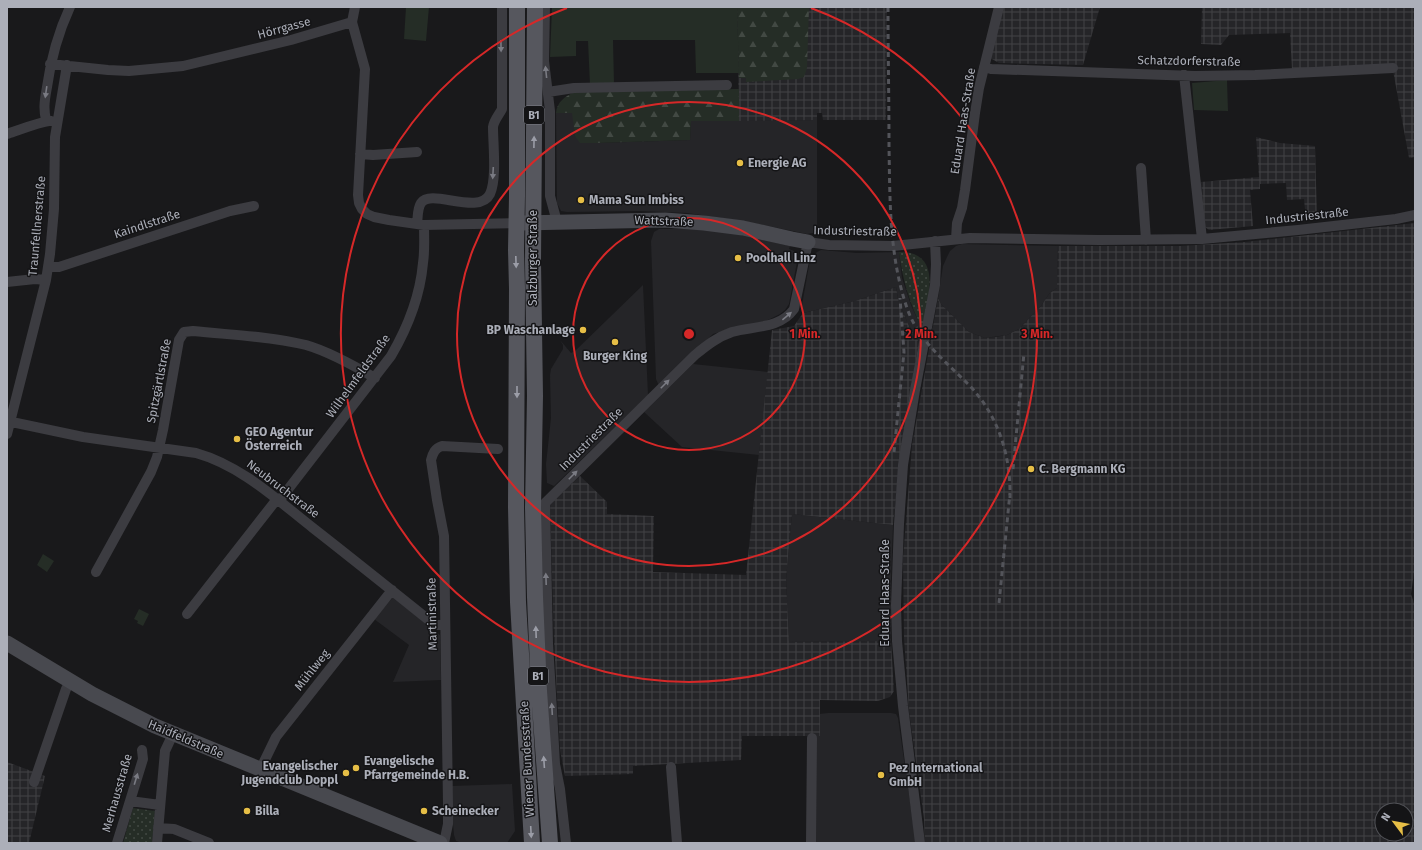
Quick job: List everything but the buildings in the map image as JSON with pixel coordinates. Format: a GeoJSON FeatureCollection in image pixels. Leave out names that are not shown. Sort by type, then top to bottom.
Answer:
{"type":"FeatureCollection","features":[{"type":"Feature","properties":{"kind":"main road","name":"Salzburger Straße"},"geometry":{"type":"LineString","coordinates":[[516,507],[517,7]]}},
{"type":"Feature","properties":{"kind":"main road","name":"Salzburger Straße"},"geometry":{"type":"LineString","coordinates":[[534,7],[533,223],[535,396],[539,506]]}},
{"type":"Feature","properties":{"kind":"main road","name":"Wiener Bundesstraße"},"geometry":{"type":"LineString","coordinates":[[539,506],[535,597],[539,691],[550,843]]}},
{"type":"Feature","properties":{"kind":"main road","name":"Wiener Bundesstraße"},"geometry":{"type":"LineString","coordinates":[[516,507],[518,602],[532,843]]}},
{"type":"Feature","properties":{"kind":"street"},"geometry":{"type":"LineString","coordinates":[[46,120],[44,110],[50,64],[57,39],[70,7]]}},
{"type":"Feature","properties":{"kind":"street"},"geometry":{"type":"LineString","coordinates":[[355,7],[352,22],[365,68],[358,195],[362,210],[374,217],[421,225],[517,224]]}},
{"type":"Feature","properties":{"kind":"street"},"geometry":{"type":"LineString","coordinates":[[421,225],[419,206],[425,199],[443,198],[461,203],[474,202],[484,200],[488,197],[490,192],[493,167],[493,127],[494,122],[502,109],[502,7]]}},
{"type":"Feature","properties":{"kind":"street","name":"Salzburger Straße"},"geometry":{"type":"LineString","coordinates":[[545,7],[544,61],[550,111],[550,196],[557,222]]}},
{"type":"Feature","properties":{"kind":"street","name":"Eduard Haas-Straße"},"geometry":{"type":"LineString","coordinates":[[956,239],[957,223],[962,208],[965,190],[975,113],[984,67],[999,7]]}},
{"type":"Feature","properties":{"kind":"street","name":"Hörrgasse"},"geometry":{"type":"LineString","coordinates":[[50,64],[129,71],[183,66],[291,40],[352,22]]}},
{"type":"Feature","properties":{"kind":"street","name":"Traunfellnerstraße"},"geometry":{"type":"LineString","coordinates":[[7,434],[9,421],[46,280],[54,209],[55,136],[67,65]]}},
{"type":"Feature","properties":{"kind":"street","name":"Schatzdorferstraße"},"geometry":{"type":"LineString","coordinates":[[984,67],[991,69],[1184,75],[1255,75],[1393,68]]}},
{"type":"Feature","properties":{"kind":"street"},"geometry":{"type":"LineString","coordinates":[[1184,75],[1202,239]]}},
{"type":"Feature","properties":{"kind":"street"},"geometry":{"type":"LineString","coordinates":[[548,92],[574,88],[727,85]]}},
{"type":"Feature","properties":{"kind":"street"},"geometry":{"type":"LineString","coordinates":[[7,134],[37,125],[46,120],[57,121]]}},
{"type":"Feature","properties":{"kind":"street"},"geometry":{"type":"LineString","coordinates":[[360,154],[373,155],[417,152]]}},
{"type":"Feature","properties":{"kind":"street"},"geometry":{"type":"LineString","coordinates":[[1141,168],[1146,240]]}},
{"type":"Feature","properties":{"kind":"street","name":"Kaindlstraße"},"geometry":{"type":"LineString","coordinates":[[48,267],[59,267],[230,211],[254,206]]}},
{"type":"Feature","properties":{"kind":"street","name":"Industriestraße"},"geometry":{"type":"LineString","coordinates":[[539,506],[695,355],[708,345],[720,337],[732,332],[773,324],[788,317],[794,309],[808,242],[829,245],[893,246],[970,238],[1146,240],[1202,239],[1396,219],[1415,215]]}},
{"type":"Feature","properties":{"kind":"street","name":"Wattstraße"},"geometry":{"type":"LineString","coordinates":[[517,224],[646,219],[696,222],[743,228],[792,240],[808,242]]}},
{"type":"Feature","properties":{"kind":"street","name":"Wilhelmfeldstraße"},"geometry":{"type":"LineString","coordinates":[[187,614],[375,378],[398,345],[413,311],[420,286],[424,262],[421,225]]}},
{"type":"Feature","properties":{"kind":"street","name":"Eduard Haas-Straße"},"geometry":{"type":"LineString","coordinates":[[920,843],[903,706],[897,641],[896,605],[903,466],[915,390],[935,285],[935,241]]}},
{"type":"Feature","properties":{"kind":"street"},"geometry":{"type":"LineString","coordinates":[[7,282],[35,279],[46,280]]}},
{"type":"Feature","properties":{"kind":"street","name":"Spitzgärtlstraße"},"geometry":{"type":"LineString","coordinates":[[96,572],[151,472],[159,448],[179,340],[184,332],[193,331],[269,338],[308,346],[354,366],[375,378]]}},
{"type":"Feature","properties":{"kind":"street","name":"Neubruchstraße"},"geometry":{"type":"LineString","coordinates":[[9,421],[62,434],[196,453],[212,457],[245,476],[278,500],[435,625],[445,625]]}},
{"type":"Feature","properties":{"kind":"street","name":"Martinistraße"},"geometry":{"type":"LineString","coordinates":[[444,843],[448,824],[444,536],[431,460],[432,454],[438,447],[442,446],[498,449]]}},
{"type":"Feature","properties":{"kind":"street"},"geometry":{"type":"LineString","coordinates":[[539,506],[555,764],[566,843]]}},
{"type":"Feature","properties":{"kind":"street","name":"Mühlweg"},"geometry":{"type":"LineString","coordinates":[[260,770],[276,736],[392,590]]}},
{"type":"Feature","properties":{"kind":"street","name":"Haidfeldstraße"},"geometry":{"type":"LineString","coordinates":[[7,643],[70,682],[115,707],[173,734],[440,843]]}},
{"type":"Feature","properties":{"kind":"street"},"geometry":{"type":"LineString","coordinates":[[34,782],[66,689],[70,682]]}},
{"type":"Feature","properties":{"kind":"street"},"geometry":{"type":"LineString","coordinates":[[157,843],[165,751],[173,734]]}},
{"type":"Feature","properties":{"kind":"street"},"geometry":{"type":"LineString","coordinates":[[811,843],[812,738]]}},
{"type":"Feature","properties":{"kind":"street","name":"Merhausstraße"},"geometry":{"type":"LineString","coordinates":[[117,843],[142,759],[142,750]]}},
{"type":"Feature","properties":{"kind":"street"},"geometry":{"type":"LineString","coordinates":[[671,767],[677,843]]}},
{"type":"Feature","properties":{"kind":"street","name":"Wiener Bundesstraße"},"geometry":{"type":"LineString","coordinates":[[546,800],[558,780]]}},
{"type":"Feature","properties":{"kind":"street"},"geometry":{"type":"LineString","coordinates":[[130,801],[160,805]]}},
{"type":"Feature","properties":{"kind":"street"},"geometry":{"type":"LineString","coordinates":[[158,828],[174,829],[209,843]]}},
{"type":"Feature","properties":{"kind":"shaded area"},"geometry":{"type":"Polygon","coordinates":[[[737,7],[887,7],[886,120],[823,120],[822,113],[817,113],[817,120],[739,121],[737,7]]]}},
{"type":"Feature","properties":{"kind":"shaded area"},"geometry":{"type":"Polygon","coordinates":[[[1003,7],[1100,7],[1083,65],[999,63],[990,58],[1003,7]]]}},
{"type":"Feature","properties":{"kind":"shaded area"},"geometry":{"type":"Polygon","coordinates":[[[1202,7],[1415,7],[1415,157],[1409,158],[1392,65],[1292,70],[1290,33],[1229,35],[1221,45],[1201,44],[1202,7]]]}},
{"type":"Feature","properties":{"kind":"shaded area"},"geometry":{"type":"Polygon","coordinates":[[[556,113],[573,113],[575,136],[596,143],[690,140],[691,121],[817,120],[817,228],[813,233],[807,234],[743,221],[687,213],[640,211],[561,211],[557,203],[556,113]]]}},
{"type":"Feature","properties":{"kind":"shaded area"},"geometry":{"type":"Polygon","coordinates":[[[1256,137],[1280,143],[1315,146],[1317,219],[1306,220],[1304,199],[1287,200],[1286,183],[1260,184],[1260,189],[1250,190],[1253,226],[1209,230],[1205,227],[1201,182],[1259,177],[1256,137]]]}},
{"type":"Feature","properties":{"kind":"shaded area"},"geometry":{"type":"Polygon","coordinates":[[[1415,223],[1415,565],[1411,594],[1415,606],[1415,843],[925,843],[924,819],[909,712],[904,638],[903,558],[912,445],[938,298],[941,304],[969,332],[985,338],[1007,335],[1019,329],[1041,306],[1049,294],[1057,288],[1058,246],[1180,246],[1245,242],[1415,223]]]}},
{"type":"Feature","properties":{"kind":"shaded area"},"geometry":{"type":"Polygon","coordinates":[[[659,229],[702,229],[732,233],[790,246],[789,249],[794,251],[797,257],[797,262],[789,304],[785,310],[766,321],[713,334],[659,386],[656,379],[651,241],[654,232],[659,229]]]}},
{"type":"Feature","properties":{"kind":"shaded area"},"geometry":{"type":"Polygon","coordinates":[[[962,244],[1058,246],[1057,288],[1049,294],[1041,306],[1019,329],[1007,335],[985,338],[969,332],[941,304],[938,298],[943,266],[947,257],[950,251],[956,246],[962,244]]]}},
{"type":"Feature","properties":{"kind":"shaded area"},"geometry":{"type":"Polygon","coordinates":[[[821,250],[857,253],[899,252],[902,278],[911,305],[922,329],[919,342],[908,324],[898,299],[896,287],[855,301],[803,313],[802,305],[810,260],[817,252],[821,250]]]}},
{"type":"Feature","properties":{"kind":"shaded area"},"geometry":{"type":"Polygon","coordinates":[[[643,285],[648,395],[554,486],[547,483],[546,464],[551,418],[550,375],[551,369],[563,349],[563,345],[560,340],[571,353],[575,351],[643,285]]]}},
{"type":"Feature","properties":{"kind":"shaded area"},"geometry":{"type":"Polygon","coordinates":[[[896,287],[898,299],[908,324],[919,342],[904,425],[893,525],[792,514],[786,579],[789,642],[891,641],[894,691],[890,697],[878,701],[820,700],[820,736],[742,736],[741,760],[633,766],[633,774],[565,776],[560,750],[554,642],[550,504],[580,476],[607,502],[607,514],[654,516],[653,572],[746,575],[772,330],[794,326],[803,313],[855,301],[896,287]]]}},
{"type":"Feature","properties":{"kind":"shaded area"},"geometry":{"type":"Polygon","coordinates":[[[693,364],[768,372],[759,455],[682,447],[644,412],[693,364]]]}},
{"type":"Feature","properties":{"kind":"shaded area"},"geometry":{"type":"Polygon","coordinates":[[[792,514],[893,525],[891,641],[789,642],[786,579],[792,514]]]}},
{"type":"Feature","properties":{"kind":"shaded area"},"geometry":{"type":"Polygon","coordinates":[[[393,597],[440,635],[441,680],[393,682],[409,645],[374,619],[393,597]]]}},
{"type":"Feature","properties":{"kind":"shaded area"},"geometry":{"type":"Polygon","coordinates":[[[819,714],[896,714],[898,718],[916,843],[815,843],[816,736],[820,736],[819,714]]]}},
{"type":"Feature","properties":{"kind":"shaded area"},"geometry":{"type":"Polygon","coordinates":[[[7,762],[45,776],[29,843],[7,843],[7,762]]]}},
{"type":"Feature","properties":{"kind":"shaded area"},"geometry":{"type":"Polygon","coordinates":[[[512,784],[515,831],[507,843],[462,843],[456,841],[453,823],[452,786],[512,784]]]}},
{"type":"Feature","properties":{"kind":"green space"},"geometry":{"type":"Polygon","coordinates":[[[406,7],[429,7],[426,41],[404,39],[406,7]]]}},
{"type":"Feature","properties":{"kind":"green space"},"geometry":{"type":"Polygon","coordinates":[[[552,7],[737,7],[739,73],[696,73],[695,40],[613,40],[614,84],[590,85],[588,41],[576,41],[576,56],[550,57],[552,7]]]}},
{"type":"Feature","properties":{"kind":"green space"},"geometry":{"type":"Polygon","coordinates":[[[737,7],[809,7],[807,68],[804,77],[798,79],[746,82],[746,78],[739,78],[737,7]]]}},
{"type":"Feature","properties":{"kind":"green space"},"geometry":{"type":"Polygon","coordinates":[[[1227,80],[1228,111],[1194,110],[1192,83],[1227,80]]]}},
{"type":"Feature","properties":{"kind":"green space"},"geometry":{"type":"Polygon","coordinates":[[[739,89],[739,121],[691,121],[690,140],[580,143],[575,136],[572,113],[556,113],[562,100],[575,92],[739,89]]]}},
{"type":"Feature","properties":{"kind":"green space"},"geometry":{"type":"Polygon","coordinates":[[[899,252],[913,254],[923,260],[928,269],[930,280],[929,293],[922,329],[907,291],[902,273],[899,252]]]}},
{"type":"Feature","properties":{"kind":"green space"},"geometry":{"type":"Polygon","coordinates":[[[43,554],[54,561],[47,572],[37,565],[43,554]]]}},
{"type":"Feature","properties":{"kind":"green space"},"geometry":{"type":"Polygon","coordinates":[[[139,609],[149,614],[143,626],[137,623],[138,621],[134,619],[139,609]]]}},
{"type":"Feature","properties":{"kind":"green space"},"geometry":{"type":"Polygon","coordinates":[[[133,808],[155,811],[152,843],[123,843],[133,808]]]}},
{"type":"Feature","properties":{"kind":"railway"},"geometry":{"type":"LineString","coordinates":[[888,7],[890,207],[894,248],[901,288],[912,319],[925,340],[932,349],[978,395],[987,408],[1005,451],[1010,482],[1010,498]]}},
{"type":"Feature","properties":{"kind":"railway"},"geometry":{"type":"LineString","coordinates":[[894,452],[904,352],[900,298]]}},
{"type":"Feature","properties":{"kind":"railway"},"geometry":{"type":"LineString","coordinates":[[1013,469],[1024,353]]}},
{"type":"Feature","properties":{"kind":"railway"},"geometry":{"type":"LineString","coordinates":[[999,603],[1010,493]]}},
{"type":"Feature","properties":{"kind":"place","name":"Energie AG"},"geometry":{"type":"Point","coordinates":[740,163]}},
{"type":"Feature","properties":{"kind":"place","name":"Mama Sun Imbiss"},"geometry":{"type":"Point","coordinates":[581,200]}},
{"type":"Feature","properties":{"kind":"place","name":"Poolhall Linz"},"geometry":{"type":"Point","coordinates":[738,258]}},
{"type":"Feature","properties":{"kind":"place","name":"BP Waschanlage"},"geometry":{"type":"Point","coordinates":[583,330]}},
{"type":"Feature","properties":{"kind":"place","name":"Burger King"},"geometry":{"type":"Point","coordinates":[615,342]}},
{"type":"Feature","properties":{"kind":"place","name":"GEO Agentur Österreich"},"geometry":{"type":"Point","coordinates":[237,439]}},
{"type":"Feature","properties":{"kind":"place","name":"C. Bergmann KG"},"geometry":{"type":"Point","coordinates":[1031,469]}},
{"type":"Feature","properties":{"kind":"place","name":"Evangelische Pfarrgemeinde H.B."},"geometry":{"type":"Point","coordinates":[356,768]}},
{"type":"Feature","properties":{"kind":"place","name":"Evangelischer Jugendclub Doppl"},"geometry":{"type":"Point","coordinates":[346,773]}},
{"type":"Feature","properties":{"kind":"place","name":"Pez International GmbH"},"geometry":{"type":"Point","coordinates":[881,775]}},
{"type":"Feature","properties":{"kind":"place","name":"Billa"},"geometry":{"type":"Point","coordinates":[247,811]}},
{"type":"Feature","properties":{"kind":"place","name":"Scheinecker"},"geometry":{"type":"Point","coordinates":[424,811]}}]}
